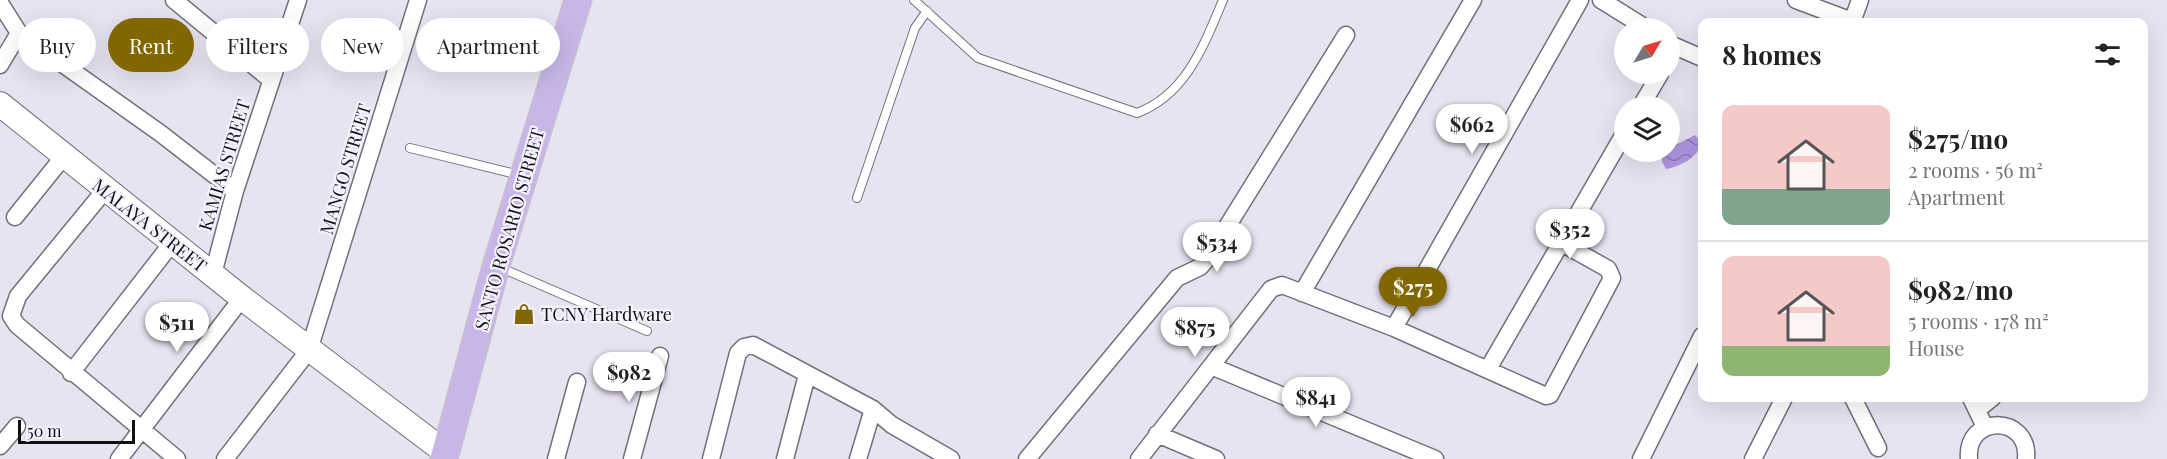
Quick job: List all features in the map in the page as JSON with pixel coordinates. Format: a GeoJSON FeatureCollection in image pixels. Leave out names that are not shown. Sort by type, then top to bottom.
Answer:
{"type":"FeatureCollection","features":[{"type":"Feature","properties":{"kind":"main road","name":"SANTO ROSARIO STREET"},"geometry":{"type":"LineString","coordinates":[[445,456],[496,266],[578,0]]}},
{"type":"Feature","properties":{"kind":"street"},"geometry":{"type":"LineString","coordinates":[[174,0],[271,80]]}},
{"type":"Feature","properties":{"kind":"street","name":"KAMIAS STREET"},"geometry":{"type":"LineString","coordinates":[[213,274],[235,190],[297,0]]}},
{"type":"Feature","properties":{"kind":"street","name":"MANGO STREET"},"geometry":{"type":"LineString","coordinates":[[309,350],[417,0]]}},
{"type":"Feature","properties":{"kind":"street"},"geometry":{"type":"LineString","coordinates":[[1302,293],[1473,0]]}},
{"type":"Feature","properties":{"kind":"street"},"geometry":{"type":"LineString","coordinates":[[1394,328],[1580,0]]}},
{"type":"Feature","properties":{"kind":"street"},"geometry":{"type":"LineString","coordinates":[[1601,0],[1630,18]]}},
{"type":"Feature","properties":{"kind":"street"},"geometry":{"type":"LineString","coordinates":[[1796,0],[1842,18]]}},
{"type":"Feature","properties":{"kind":"street"},"geometry":{"type":"LineString","coordinates":[[1853,18],[1860,0]]}},
{"type":"Feature","properties":{"kind":"street"},"geometry":{"type":"LineString","coordinates":[[0,3],[18,31]]}},
{"type":"Feature","properties":{"kind":"street"},"geometry":{"type":"LineString","coordinates":[[0,65],[18,35]]}},
{"type":"Feature","properties":{"kind":"street"},"geometry":{"type":"LineString","coordinates":[[1027,459],[1177,278],[1200,267],[1207,259],[1346,35]]}},
{"type":"Feature","properties":{"kind":"street"},"geometry":{"type":"LineString","coordinates":[[1680,52],[1698,57]]}},
{"type":"Feature","properties":{"kind":"street"},"geometry":{"type":"LineString","coordinates":[[73,72],[235,190]]}},
{"type":"Feature","properties":{"kind":"street","name":"MALAYA STREET"},"geometry":{"type":"LineString","coordinates":[[0,104],[172,243],[445,456]]}},
{"type":"Feature","properties":{"kind":"street"},"geometry":{"type":"LineString","coordinates":[[1488,369],[1614,151]]}},
{"type":"Feature","properties":{"kind":"street"},"geometry":{"type":"LineString","coordinates":[[15,218],[64,156]]}},
{"type":"Feature","properties":{"kind":"street"},"geometry":{"type":"LineString","coordinates":[[105,190],[5,314],[71,373],[177,459]]}},
{"type":"Feature","properties":{"kind":"street"},"geometry":{"type":"LineString","coordinates":[[1139,459],[1271,289],[1282,285],[1394,328],[1546,396],[1554,392],[1612,278],[1608,269],[1560,242]]}},
{"type":"Feature","properties":{"kind":"street"},"geometry":{"type":"LineString","coordinates":[[71,373],[172,243]]}},
{"type":"Feature","properties":{"kind":"street"},"geometry":{"type":"LineString","coordinates":[[119,459],[242,298]]}},
{"type":"Feature","properties":{"kind":"street"},"geometry":{"type":"LineString","coordinates":[[1641,459],[1698,344]]}},
{"type":"Feature","properties":{"kind":"street"},"geometry":{"type":"LineString","coordinates":[[711,459],[738,353],[744,347],[753,345],[873,410],[951,459]]}},
{"type":"Feature","properties":{"kind":"street"},"geometry":{"type":"LineString","coordinates":[[225,459],[309,350]]}},
{"type":"Feature","properties":{"kind":"street"},"geometry":{"type":"LineString","coordinates":[[632,459],[660,356]]}},
{"type":"Feature","properties":{"kind":"street"},"geometry":{"type":"LineString","coordinates":[[1211,366],[1435,459]]}},
{"type":"Feature","properties":{"kind":"street"},"geometry":{"type":"LineString","coordinates":[[785,459],[807,375]]}},
{"type":"Feature","properties":{"kind":"street"},"geometry":{"type":"LineString","coordinates":[[556,459],[577,382]]}},
{"type":"Feature","properties":{"kind":"street"},"geometry":{"type":"LineString","coordinates":[[1753,459],[1782,402]]}},
{"type":"Feature","properties":{"kind":"street"},"geometry":{"type":"LineString","coordinates":[[1855,402],[1878,448]]}},
{"type":"Feature","properties":{"kind":"street"},"geometry":{"type":"LineString","coordinates":[[1974,404],[1985,427]]}},
{"type":"Feature","properties":{"kind":"street"},"geometry":{"type":"LineString","coordinates":[[858,459],[873,410]]}},
{"type":"Feature","properties":{"kind":"street"},"geometry":{"type":"LineString","coordinates":[[0,446],[17,426]]}},
{"type":"Feature","properties":{"kind":"street"},"geometry":{"type":"LineString","coordinates":[[1969,459],[1972,439],[1985,427],[2005,426],[2014,430],[2026,447],[2026,459]]}},
{"type":"Feature","properties":{"kind":"street"},"geometry":{"type":"LineString","coordinates":[[1157,434],[1216,459]]}},
{"type":"Feature","properties":{"kind":"lane"},"geometry":{"type":"LineString","coordinates":[[914,0],[978,58],[1137,113],[1154,107],[1168,97],[1198,57],[1223,0]]}},
{"type":"Feature","properties":{"kind":"lane"},"geometry":{"type":"LineString","coordinates":[[856,198],[915,28],[927,12]]}},
{"type":"Feature","properties":{"kind":"lane"},"geometry":{"type":"LineString","coordinates":[[410,148],[524,176]]}},
{"type":"Feature","properties":{"kind":"lane"},"geometry":{"type":"LineString","coordinates":[[496,266],[647,331]]}},
{"type":"Feature","properties":{"kind":"water"},"geometry":{"type":"Polygon","coordinates":[[[1695,135],[1698,138],[1698,150],[1693,157],[1683,164],[1666,169],[1662,162],[1680,162],[1680,143],[1695,135]]]}},
{"type":"Feature","properties":{"kind":"place","name":"TCNY Hardware"},"geometry":{"type":"Point","coordinates":[524,314]}}]}
